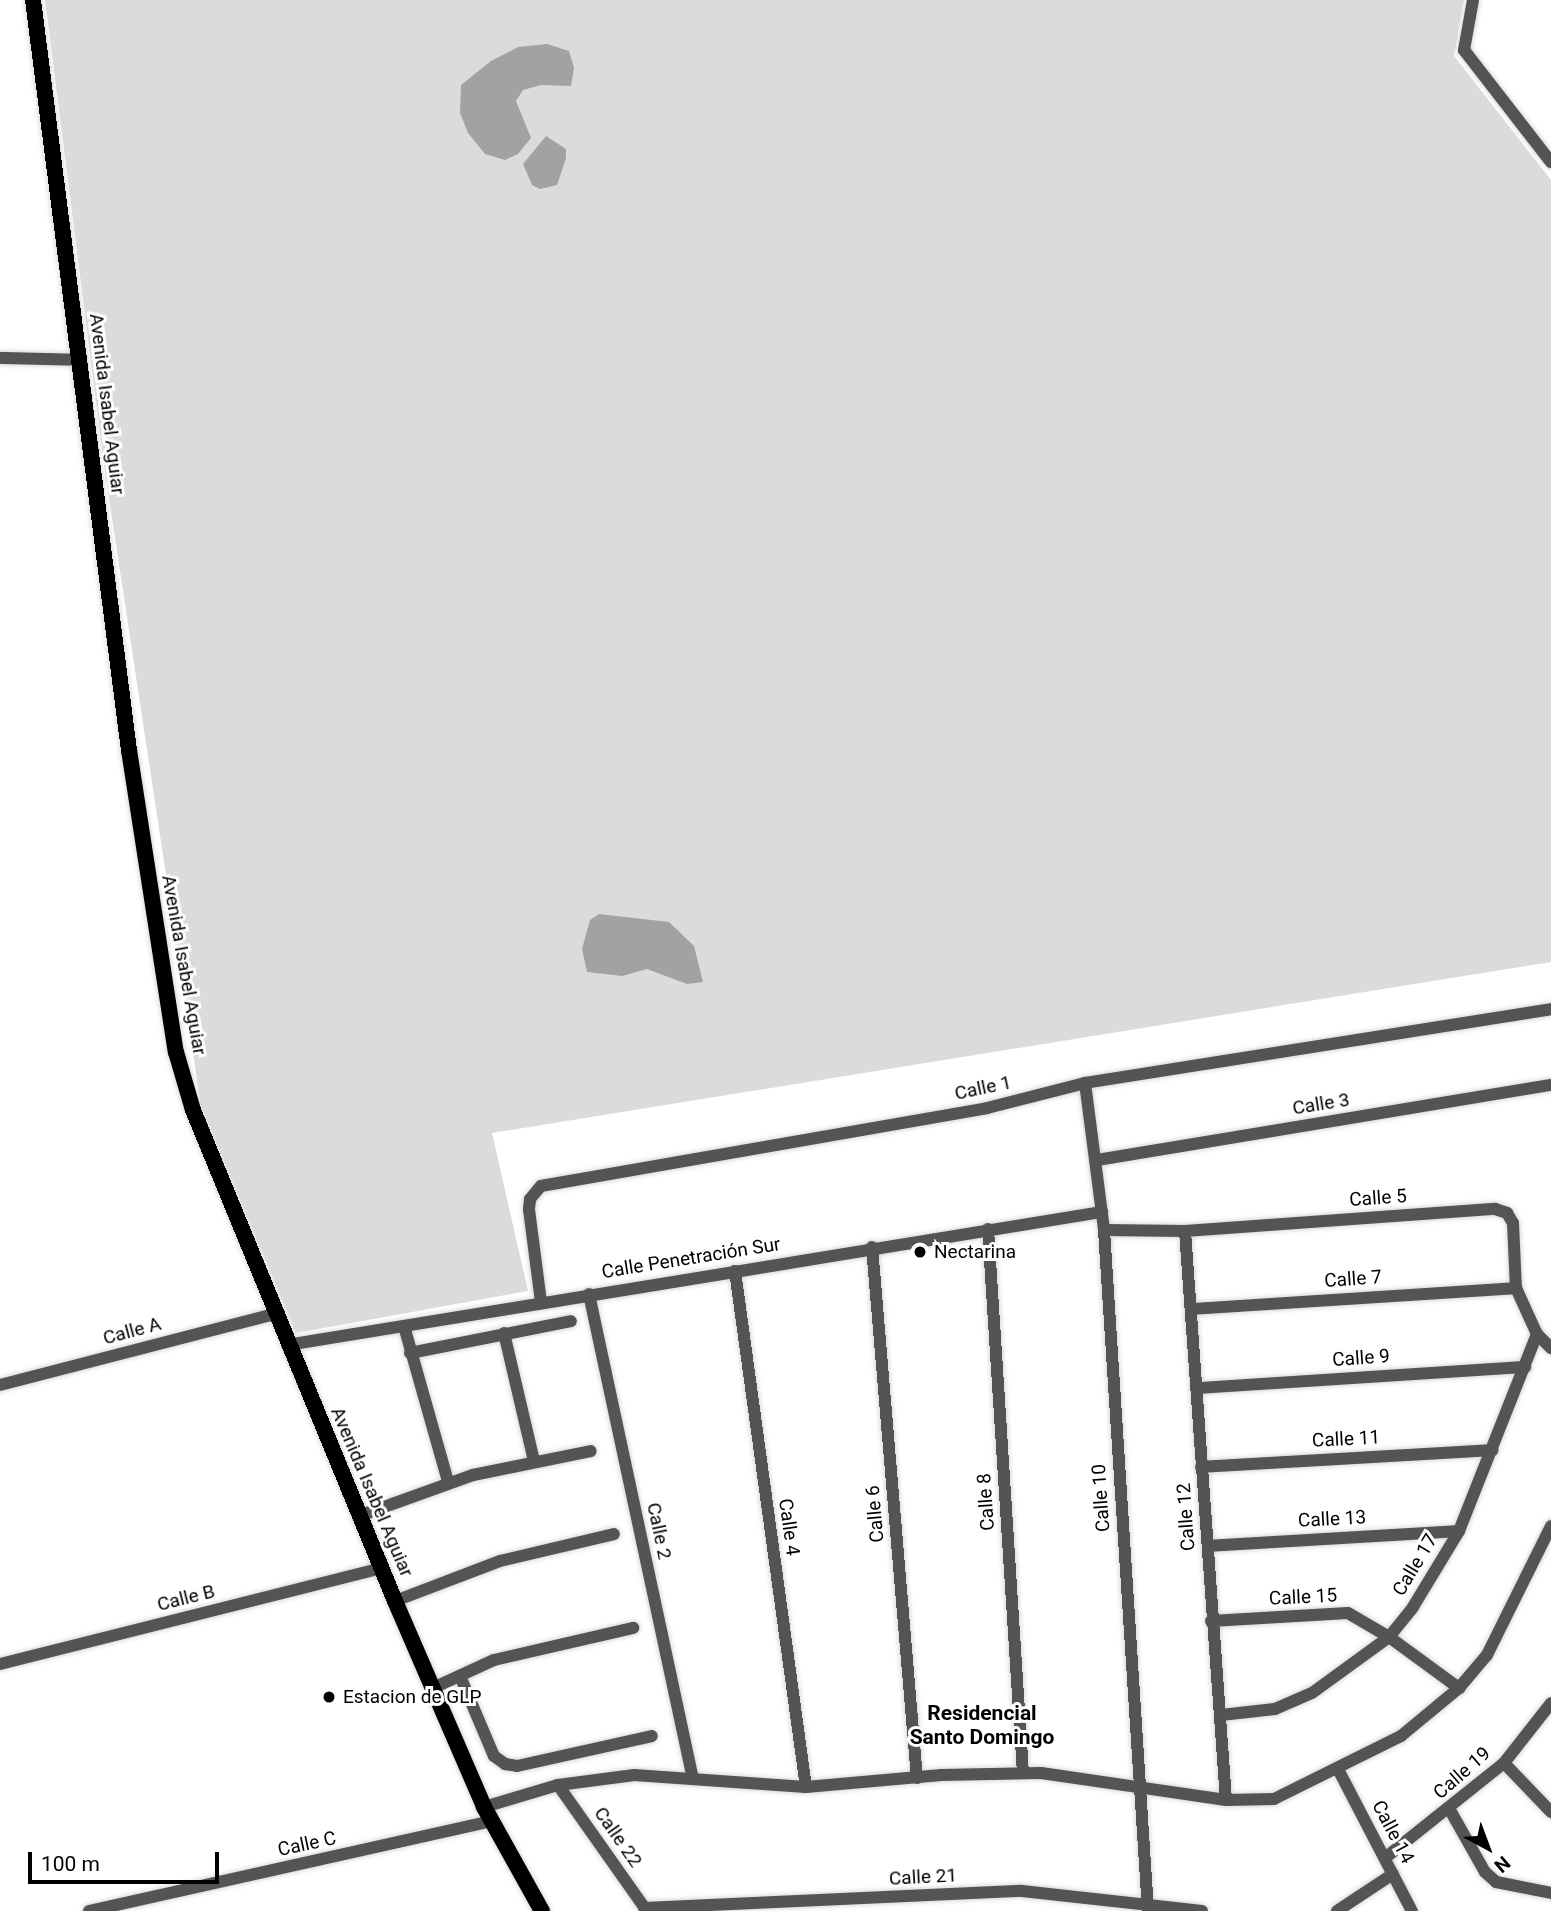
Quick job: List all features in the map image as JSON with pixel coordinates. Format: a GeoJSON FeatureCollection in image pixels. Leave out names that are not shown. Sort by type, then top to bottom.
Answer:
{"type":"FeatureCollection","features":[{"type":"Feature","properties":{"kind":"main road","name":"Avenida Isabel Aguiar"},"geometry":{"type":"LineString","coordinates":[[33,0],[163,992],[193,1110],[274,1314],[487,1814],[542,1911]]}},
{"type":"Feature","properties":{"kind":"street"},"geometry":{"type":"LineString","coordinates":[[1473,0],[1464,50],[1551,162]]}},
{"type":"Feature","properties":{"kind":"street"},"geometry":{"type":"LineString","coordinates":[[0,358],[80,360]]}},
{"type":"Feature","properties":{"kind":"street","name":"Calle 1"},"geometry":{"type":"LineString","coordinates":[[541,1302],[529,1209],[530,1199],[541,1186],[987,1108],[1085,1083],[1551,1009]]}},
{"type":"Feature","properties":{"kind":"street","name":"Calle 10"},"geometry":{"type":"LineString","coordinates":[[1085,1083],[1104,1230],[1147,1907]]}},
{"type":"Feature","properties":{"kind":"street","name":"Calle 3"},"geometry":{"type":"LineString","coordinates":[[1097,1160],[1551,1085]]}},
{"type":"Feature","properties":{"kind":"street","name":"Calle 5"},"geometry":{"type":"LineString","coordinates":[[1104,1230],[1185,1231],[1495,1209],[1507,1213],[1513,1223],[1516,1288],[1537,1334],[1551,1348]]}},
{"type":"Feature","properties":{"kind":"street","name":"Calle Penetración Sur"},"geometry":{"type":"LineString","coordinates":[[287,1345],[872,1247],[1102,1212]]}},
{"type":"Feature","properties":{"kind":"street","name":"Calle 8"},"geometry":{"type":"LineString","coordinates":[[988,1229],[1023,1773]]}},
{"type":"Feature","properties":{"kind":"street","name":"Calle 12"},"geometry":{"type":"LineString","coordinates":[[1185,1231],[1199,1388],[1211,1621],[1221,1715],[1226,1800]]}},
{"type":"Feature","properties":{"kind":"street","name":"Calle 6"},"geometry":{"type":"LineString","coordinates":[[872,1247],[917,1778]]}},
{"type":"Feature","properties":{"kind":"street","name":"Calle 4"},"geometry":{"type":"LineString","coordinates":[[735,1271],[806,1787]]}},
{"type":"Feature","properties":{"kind":"street","name":"Calle 7"},"geometry":{"type":"LineString","coordinates":[[1192,1309],[1516,1288]]}},
{"type":"Feature","properties":{"kind":"street","name":"Calle 2"},"geometry":{"type":"LineString","coordinates":[[589,1294],[692,1776]]}},
{"type":"Feature","properties":{"kind":"street","name":"Calle A"},"geometry":{"type":"LineString","coordinates":[[0,1385],[274,1314]]}},
{"type":"Feature","properties":{"kind":"street"},"geometry":{"type":"LineString","coordinates":[[410,1353],[572,1321]]}},
{"type":"Feature","properties":{"kind":"street"},"geometry":{"type":"LineString","coordinates":[[404,1326],[448,1482]]}},
{"type":"Feature","properties":{"kind":"street"},"geometry":{"type":"LineString","coordinates":[[504,1333],[534,1461]]}},
{"type":"Feature","properties":{"kind":"street","name":"Calle 17"},"geometry":{"type":"LineString","coordinates":[[1221,1715],[1275,1709],[1312,1693],[1389,1637],[1413,1607],[1459,1531],[1537,1334]]}},
{"type":"Feature","properties":{"kind":"street","name":"Calle 9"},"geometry":{"type":"LineString","coordinates":[[1199,1388],[1525,1367]]}},
{"type":"Feature","properties":{"kind":"street","name":"Calle 11"},"geometry":{"type":"LineString","coordinates":[[1201,1466],[1493,1450]]}},
{"type":"Feature","properties":{"kind":"street"},"geometry":{"type":"LineString","coordinates":[[359,1516],[448,1482],[534,1461],[591,1451]]}},
{"type":"Feature","properties":{"kind":"street","name":"Calle C"},"geometry":{"type":"LineString","coordinates":[[89,1911],[487,1814],[558,1785],[634,1775],[692,1776],[806,1787],[1023,1773],[1226,1800],[1274,1799],[1339,1771],[1401,1737],[1459,1688],[1487,1655],[1551,1527]]}},
{"type":"Feature","properties":{"kind":"street","name":"Calle 13"},"geometry":{"type":"LineString","coordinates":[[1208,1546],[1459,1531]]}},
{"type":"Feature","properties":{"kind":"street"},"geometry":{"type":"LineString","coordinates":[[395,1601],[500,1561],[614,1534]]}},
{"type":"Feature","properties":{"kind":"street","name":"Calle B"},"geometry":{"type":"LineString","coordinates":[[0,1664],[382,1568]]}},
{"type":"Feature","properties":{"kind":"street","name":"Calle 15"},"geometry":{"type":"LineString","coordinates":[[1211,1621],[1348,1613],[1389,1637],[1459,1688]]}},
{"type":"Feature","properties":{"kind":"street"},"geometry":{"type":"LineString","coordinates":[[433,1688],[526,1651],[633,1628]]}},
{"type":"Feature","properties":{"kind":"street"},"geometry":{"type":"LineString","coordinates":[[460,1676],[494,1756],[505,1764],[517,1766],[652,1736]]}},
{"type":"Feature","properties":{"kind":"street","name":"Calle 19"},"geometry":{"type":"LineString","coordinates":[[1385,1858],[1450,1810],[1504,1763],[1551,1703]]}},
{"type":"Feature","properties":{"kind":"street"},"geometry":{"type":"LineString","coordinates":[[1504,1763],[1551,1812]]}},
{"type":"Feature","properties":{"kind":"street","name":"Calle 14"},"geometry":{"type":"LineString","coordinates":[[1339,1771],[1412,1911]]}},
{"type":"Feature","properties":{"kind":"street","name":"Calle 22"},"geometry":{"type":"LineString","coordinates":[[558,1785],[646,1909]]}},
{"type":"Feature","properties":{"kind":"street"},"geometry":{"type":"LineString","coordinates":[[1450,1810],[1485,1872],[1496,1882],[1551,1893]]}},
{"type":"Feature","properties":{"kind":"street"},"geometry":{"type":"LineString","coordinates":[[1337,1911],[1393,1874]]}},
{"type":"Feature","properties":{"kind":"street","name":"Calle 21"},"geometry":{"type":"LineString","coordinates":[[646,1909],[1023,1891],[1147,1907],[1202,1911]]}},
{"type":"Feature","properties":{"kind":"shaded area"},"geometry":{"type":"Polygon","coordinates":[[[45,0],[1464,0],[1454,56],[1551,180],[1551,962],[492,1133],[528,1291],[296,1333],[201,1106],[105,472],[45,0]]]}},
{"type":"Feature","properties":{"kind":"shaded area"},"geometry":{"type":"Polygon","coordinates":[[[547,44],[569,51],[574,68],[571,86],[541,85],[523,90],[516,101],[531,138],[518,154],[505,160],[485,154],[468,133],[460,113],[461,85],[491,61],[518,47],[547,44]]]}},
{"type":"Feature","properties":{"kind":"shaded area"},"geometry":{"type":"Polygon","coordinates":[[[546,136],[566,149],[566,158],[557,185],[540,189],[532,185],[523,164],[546,136]]]}},
{"type":"Feature","properties":{"kind":"shaded area"},"geometry":{"type":"Polygon","coordinates":[[[599,914],[669,922],[694,946],[703,982],[687,984],[647,969],[622,976],[587,972],[582,949],[590,920],[599,914]]]}},
{"type":"Feature","properties":{"kind":"place","name":"Nectarina"},"geometry":{"type":"Point","coordinates":[920,1252]}},
{"type":"Feature","properties":{"kind":"place","name":"Estacion de GLP"},"geometry":{"type":"Point","coordinates":[329,1697]}},
{"type":"Feature","properties":{"kind":"district","name":"Residencial Santo Domingo"},"geometry":{"type":"Point","coordinates":[982,1725]}}]}
